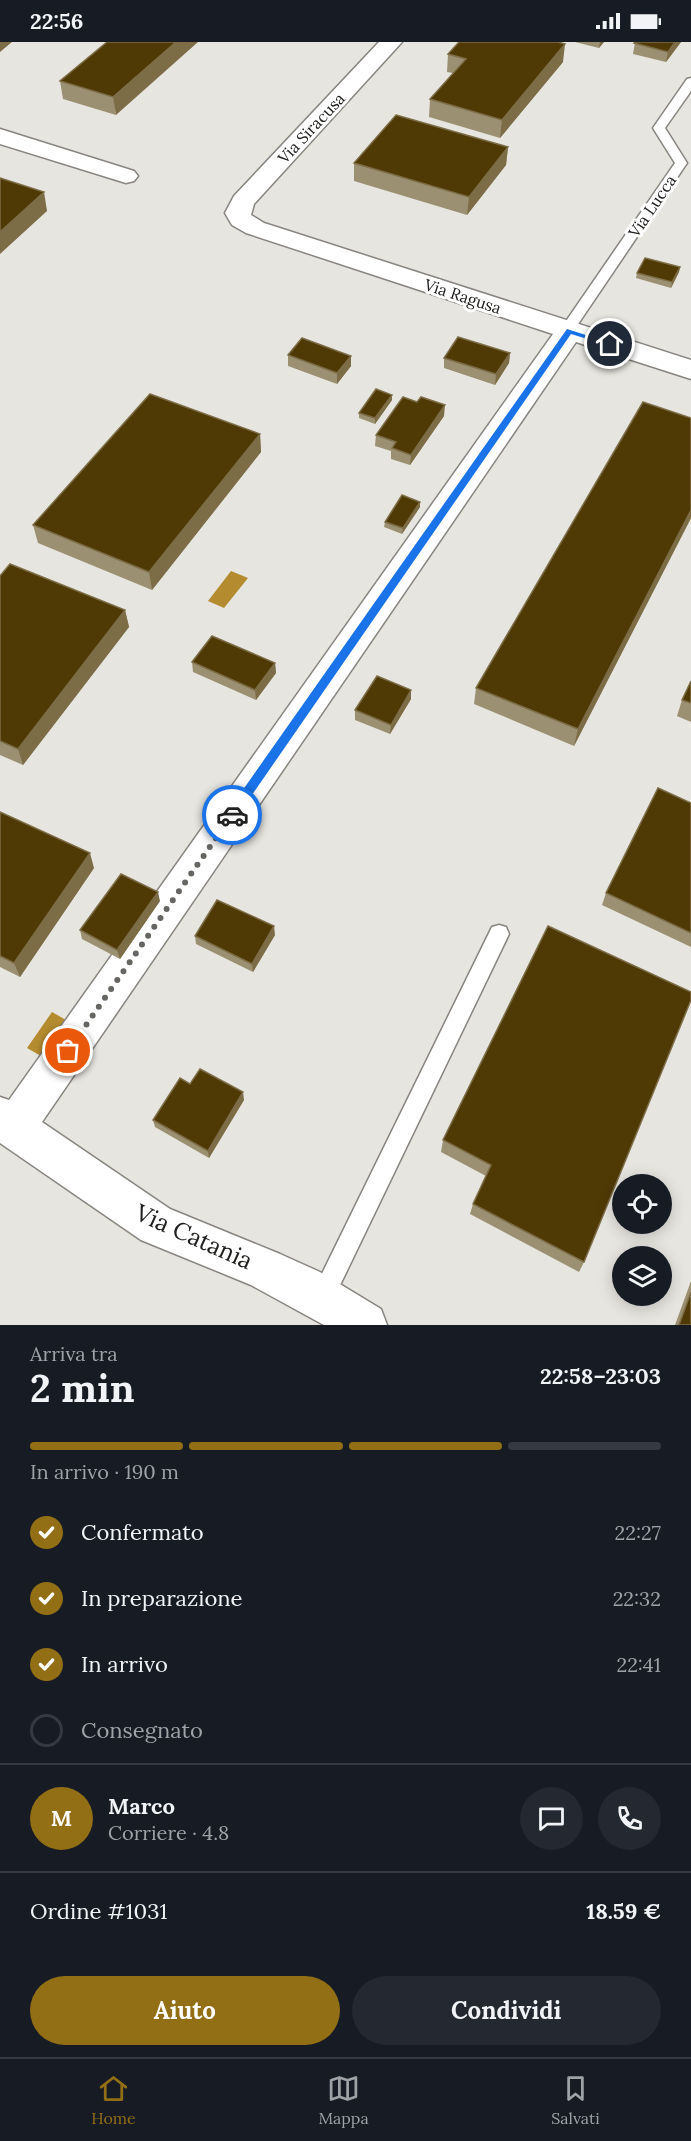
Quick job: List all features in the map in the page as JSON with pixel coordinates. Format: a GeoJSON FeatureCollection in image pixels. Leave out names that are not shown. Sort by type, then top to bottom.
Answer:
{"type":"FeatureCollection","features":[{"type":"Feature","properties":{"kind":"street","name":"Via Siracusa"},"geometry":{"type":"LineString","coordinates":[[238,216],[238,209],[243,201],[391,42]]}},
{"type":"Feature","properties":{"kind":"street"},"geometry":{"type":"LineString","coordinates":[[0,136],[126,176]]}},
{"type":"Feature","properties":{"kind":"street","name":"Via Ragusa"},"geometry":{"type":"LineString","coordinates":[[238,216],[255,228],[691,370]]}},
{"type":"Feature","properties":{"kind":"street","name":"Via Lucca"},"geometry":{"type":"LineString","coordinates":[[7,1123],[568,330]]}},
{"type":"Feature","properties":{"kind":"street","name":"Via Catania"},"geometry":{"type":"LineString","coordinates":[[7,1123],[156,1225],[266,1269],[322,1298],[365,1325]]}},
{"type":"Feature","properties":{"kind":"lane","name":"Via Lucca"},"geometry":{"type":"LineString","coordinates":[[568,330],[681,163],[658,128],[691,82]]}},
{"type":"Feature","properties":{"kind":"lane"},"geometry":{"type":"LineString","coordinates":[[322,1298],[499,934]]}},
{"type":"Feature","properties":{"kind":"shaded area"},"geometry":{"type":"Polygon","coordinates":[[[231,571],[248,578],[224,608],[208,601],[231,571]]]}},
{"type":"Feature","properties":{"kind":"shaded area"},"geometry":{"type":"Polygon","coordinates":[[[52,1012],[73,1024],[48,1060],[27,1048],[52,1012]]]}},
{"type":"Feature","properties":{"kind":"building"},"geometry":{"type":"Polygon","coordinates":[[[107,42],[176,42],[113,97],[60,81],[107,42]]]}},
{"type":"Feature","properties":{"kind":"building"},"geometry":{"type":"Polygon","coordinates":[[[459,42],[558,42],[565,44],[502,120],[430,99],[466,59],[448,54],[459,42]]]}},
{"type":"Feature","properties":{"kind":"building"},"geometry":{"type":"Polygon","coordinates":[[[635,42],[675,42],[668,52],[635,42]]]}},
{"type":"Feature","properties":{"kind":"building"},"geometry":{"type":"Polygon","coordinates":[[[396,115],[508,147],[469,197],[354,163],[396,115]]]}},
{"type":"Feature","properties":{"kind":"building"},"geometry":{"type":"Polygon","coordinates":[[[0,178],[44,192],[0,232],[0,178]]]}},
{"type":"Feature","properties":{"kind":"building"},"geometry":{"type":"Polygon","coordinates":[[[645,258],[680,267],[672,282],[637,273],[645,258]]]}},
{"type":"Feature","properties":{"kind":"building"},"geometry":{"type":"Polygon","coordinates":[[[458,337],[510,353],[496,374],[444,358],[458,337]]]}},
{"type":"Feature","properties":{"kind":"building"},"geometry":{"type":"Polygon","coordinates":[[[302,338],[351,356],[337,373],[288,355],[302,338]]]}},
{"type":"Feature","properties":{"kind":"building"},"geometry":{"type":"Polygon","coordinates":[[[376,389],[392,395],[375,418],[359,413],[376,389]]]}},
{"type":"Feature","properties":{"kind":"building"},"geometry":{"type":"Polygon","coordinates":[[[150,394],[260,434],[149,572],[33,525],[150,394]]]}},
{"type":"Feature","properties":{"kind":"building"},"geometry":{"type":"Polygon","coordinates":[[[403,397],[417,402],[421,397],[445,405],[411,455],[392,448],[396,442],[376,435],[403,397]]]}},
{"type":"Feature","properties":{"kind":"building"},"geometry":{"type":"Polygon","coordinates":[[[643,402],[691,418],[691,510],[578,729],[476,688],[643,402]]]}},
{"type":"Feature","properties":{"kind":"building"},"geometry":{"type":"Polygon","coordinates":[[[402,495],[420,502],[403,528],[385,522],[402,495]]]}},
{"type":"Feature","properties":{"kind":"building"},"geometry":{"type":"Polygon","coordinates":[[[10,564],[125,610],[18,749],[0,741],[0,576],[10,564]]]}},
{"type":"Feature","properties":{"kind":"building"},"geometry":{"type":"Polygon","coordinates":[[[212,636],[275,663],[255,690],[192,662],[212,636]]]}},
{"type":"Feature","properties":{"kind":"building"},"geometry":{"type":"Polygon","coordinates":[[[377,676],[411,690],[391,725],[355,710],[377,676]]]}},
{"type":"Feature","properties":{"kind":"building"},"geometry":{"type":"Polygon","coordinates":[[[691,681],[691,703],[682,700],[691,681]]]}},
{"type":"Feature","properties":{"kind":"building"},"geometry":{"type":"Polygon","coordinates":[[[658,788],[691,803],[691,933],[606,893],[658,788]]]}},
{"type":"Feature","properties":{"kind":"building"},"geometry":{"type":"Polygon","coordinates":[[[0,812],[90,853],[14,963],[0,956],[0,812]]]}},
{"type":"Feature","properties":{"kind":"building"},"geometry":{"type":"Polygon","coordinates":[[[121,874],[158,892],[117,950],[80,930],[121,874]]]}},
{"type":"Feature","properties":{"kind":"building"},"geometry":{"type":"Polygon","coordinates":[[[217,900],[274,926],[252,964],[195,936],[217,900]]]}},
{"type":"Feature","properties":{"kind":"building"},"geometry":{"type":"Polygon","coordinates":[[[548,926],[691,992],[691,1000],[620,1174],[612,1174],[612,1193],[584,1262],[473,1204],[491,1165],[443,1140],[548,926]]]}},
{"type":"Feature","properties":{"kind":"building"},"geometry":{"type":"Polygon","coordinates":[[[200,1069],[243,1092],[208,1151],[153,1120],[180,1078],[190,1084],[200,1069]]]}},
{"type":"Feature","properties":{"kind":"building"},"geometry":{"type":"Polygon","coordinates":[[[691,1292],[691,1325],[679,1325],[691,1292]]]}},
{"type":"Feature","properties":{"kind":"way so far"},"geometry":{"type":"LineString","coordinates":[[68,1051],[232,815]]}},
{"type":"Feature","properties":{"kind":"route"},"geometry":{"type":"LineString","coordinates":[[232,815],[570,330],[610,344]]}}]}
